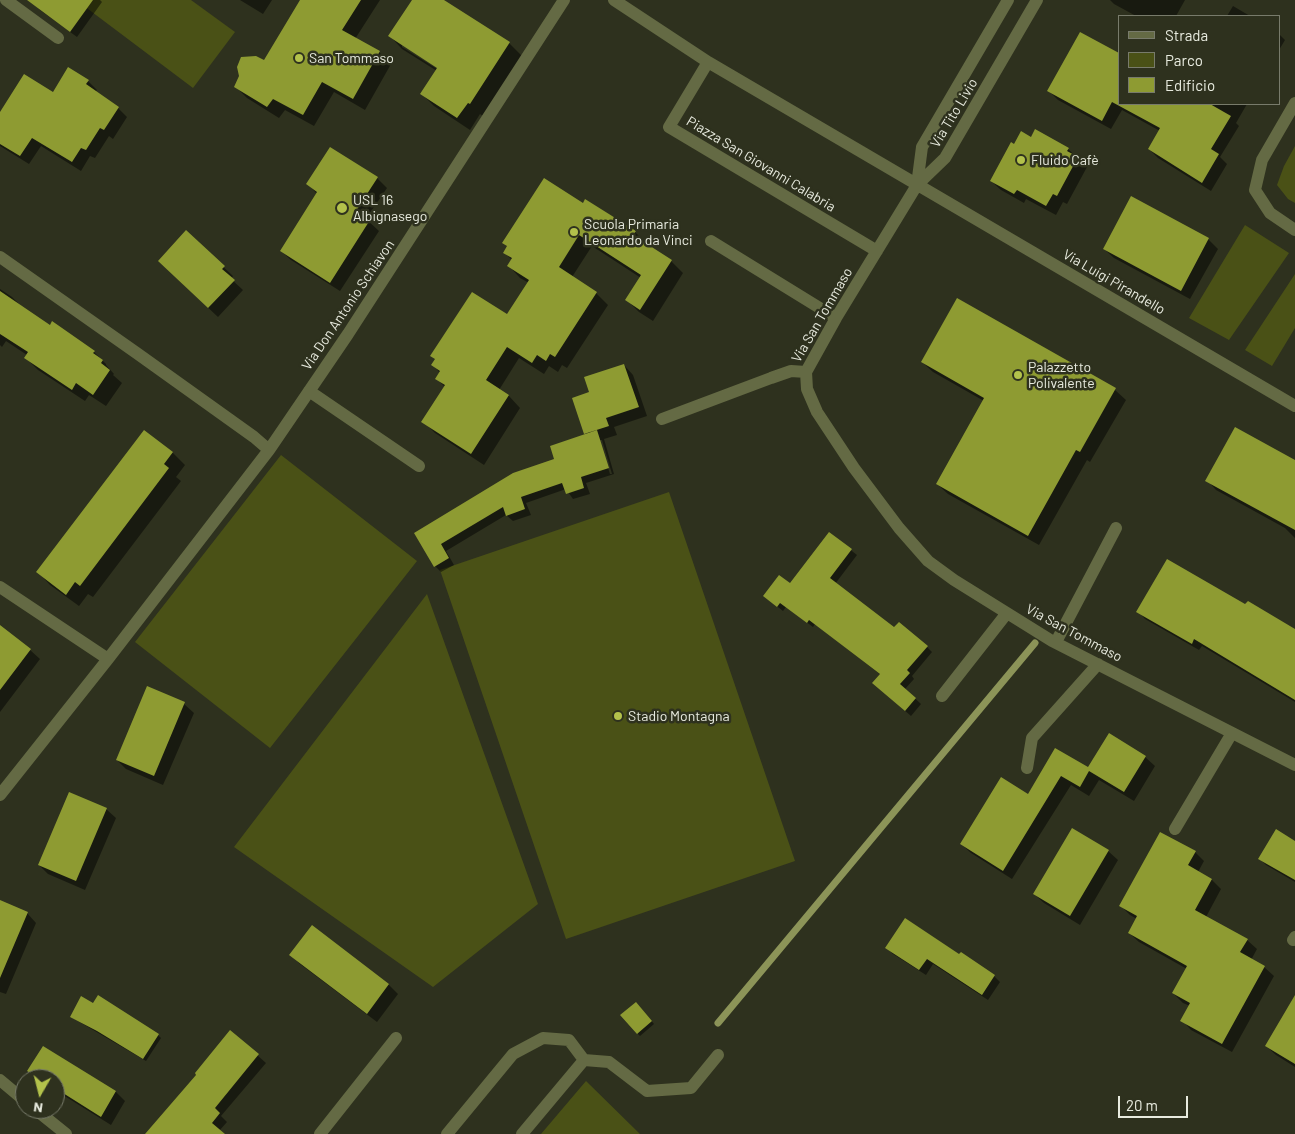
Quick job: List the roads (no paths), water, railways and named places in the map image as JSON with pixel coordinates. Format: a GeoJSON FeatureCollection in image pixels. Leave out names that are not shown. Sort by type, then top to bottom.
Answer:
{"type":"FeatureCollection","features":[{"type":"Feature","properties":{"kind":"street"},"geometry":{"type":"LineString","coordinates":[[6,0],[58,38]]}},
{"type":"Feature","properties":{"kind":"street","name":"Via Don Antonio Schiavon"},"geometry":{"type":"LineString","coordinates":[[0,795],[108,659],[269,450],[355,323],[564,0]]}},
{"type":"Feature","properties":{"kind":"street"},"geometry":{"type":"LineString","coordinates":[[614,0],[708,62],[917,185]]}},
{"type":"Feature","properties":{"kind":"street","name":"Via Tito Livio"},"geometry":{"type":"LineString","coordinates":[[917,185],[922,147],[1008,0]]}},
{"type":"Feature","properties":{"kind":"street","name":"Via Tito Livio"},"geometry":{"type":"LineString","coordinates":[[917,185],[945,158],[1037,0]]}},
{"type":"Feature","properties":{"kind":"street","name":"Piazza San Giovanni Calabria"},"geometry":{"type":"LineString","coordinates":[[708,62],[669,127],[877,251]]}},
{"type":"Feature","properties":{"kind":"street"},"geometry":{"type":"LineString","coordinates":[[1295,103],[1262,160],[1255,190],[1270,213],[1295,230]]}},
{"type":"Feature","properties":{"kind":"street","name":"Via San Tommaso"},"geometry":{"type":"LineString","coordinates":[[917,185],[836,318],[806,372],[807,389],[817,412],[854,468],[928,561],[1007,614],[1056,642],[1295,765]]}},
{"type":"Feature","properties":{"kind":"street","name":"Via Luigi Pirandello"},"geometry":{"type":"LineString","coordinates":[[917,185],[1295,406]]}},
{"type":"Feature","properties":{"kind":"street"},"geometry":{"type":"LineString","coordinates":[[711,240],[836,318]]}},
{"type":"Feature","properties":{"kind":"street"},"geometry":{"type":"LineString","coordinates":[[0,258],[145,359],[254,437],[269,450]]}},
{"type":"Feature","properties":{"kind":"street"},"geometry":{"type":"LineString","coordinates":[[662,419],[771,378],[791,372],[806,372]]}},
{"type":"Feature","properties":{"kind":"street"},"geometry":{"type":"LineString","coordinates":[[309,391],[419,466]]}},
{"type":"Feature","properties":{"kind":"street"},"geometry":{"type":"LineString","coordinates":[[1056,642],[1116,528]]}},
{"type":"Feature","properties":{"kind":"street"},"geometry":{"type":"LineString","coordinates":[[0,587],[108,659]]}},
{"type":"Feature","properties":{"kind":"street"},"geometry":{"type":"LineString","coordinates":[[942,696],[1007,614]]}},
{"type":"Feature","properties":{"kind":"street"},"geometry":{"type":"LineString","coordinates":[[1027,768],[1032,738],[1098,664]]}},
{"type":"Feature","properties":{"kind":"street"},"geometry":{"type":"LineString","coordinates":[[1176,829],[1232,732]]}},
{"type":"Feature","properties":{"kind":"street"},"geometry":{"type":"LineString","coordinates":[[320,1134],[396,1038]]}},
{"type":"Feature","properties":{"kind":"street"},"geometry":{"type":"LineString","coordinates":[[447,1134],[513,1054],[543,1038],[569,1040],[584,1060],[609,1062],[646,1091],[691,1088],[718,1055]]}},
{"type":"Feature","properties":{"kind":"street"},"geometry":{"type":"LineString","coordinates":[[522,1134],[584,1060]]}},
{"type":"Feature","properties":{"kind":"street"},"geometry":{"type":"LineString","coordinates":[[0,1080],[15,1093]]}},
{"type":"Feature","properties":{"kind":"street"},"geometry":{"type":"LineString","coordinates":[[47,1119],[66,1134]]}},
{"type":"Feature","properties":{"kind":"waterway"},"geometry":{"type":"LineString","coordinates":[[718,1023],[1035,643]]}},
{"type":"Feature","properties":{"kind":"place","name":"San Tommaso"},"geometry":{"type":"Point","coordinates":[299,58]}},
{"type":"Feature","properties":{"kind":"place","name":"Fluido Cafè"},"geometry":{"type":"Point","coordinates":[1021,160]}},
{"type":"Feature","properties":{"kind":"place","name":"USL 16 Albignasego"},"geometry":{"type":"Point","coordinates":[342,208]}},
{"type":"Feature","properties":{"kind":"place","name":"Scuola Primaria Leonardo da Vinci"},"geometry":{"type":"Point","coordinates":[574,232]}},
{"type":"Feature","properties":{"kind":"place","name":"Palazzetto Polivalente"},"geometry":{"type":"Point","coordinates":[1018,375]}},
{"type":"Feature","properties":{"kind":"place","name":"Stadio Montagna"},"geometry":{"type":"Point","coordinates":[618,716]}}]}
